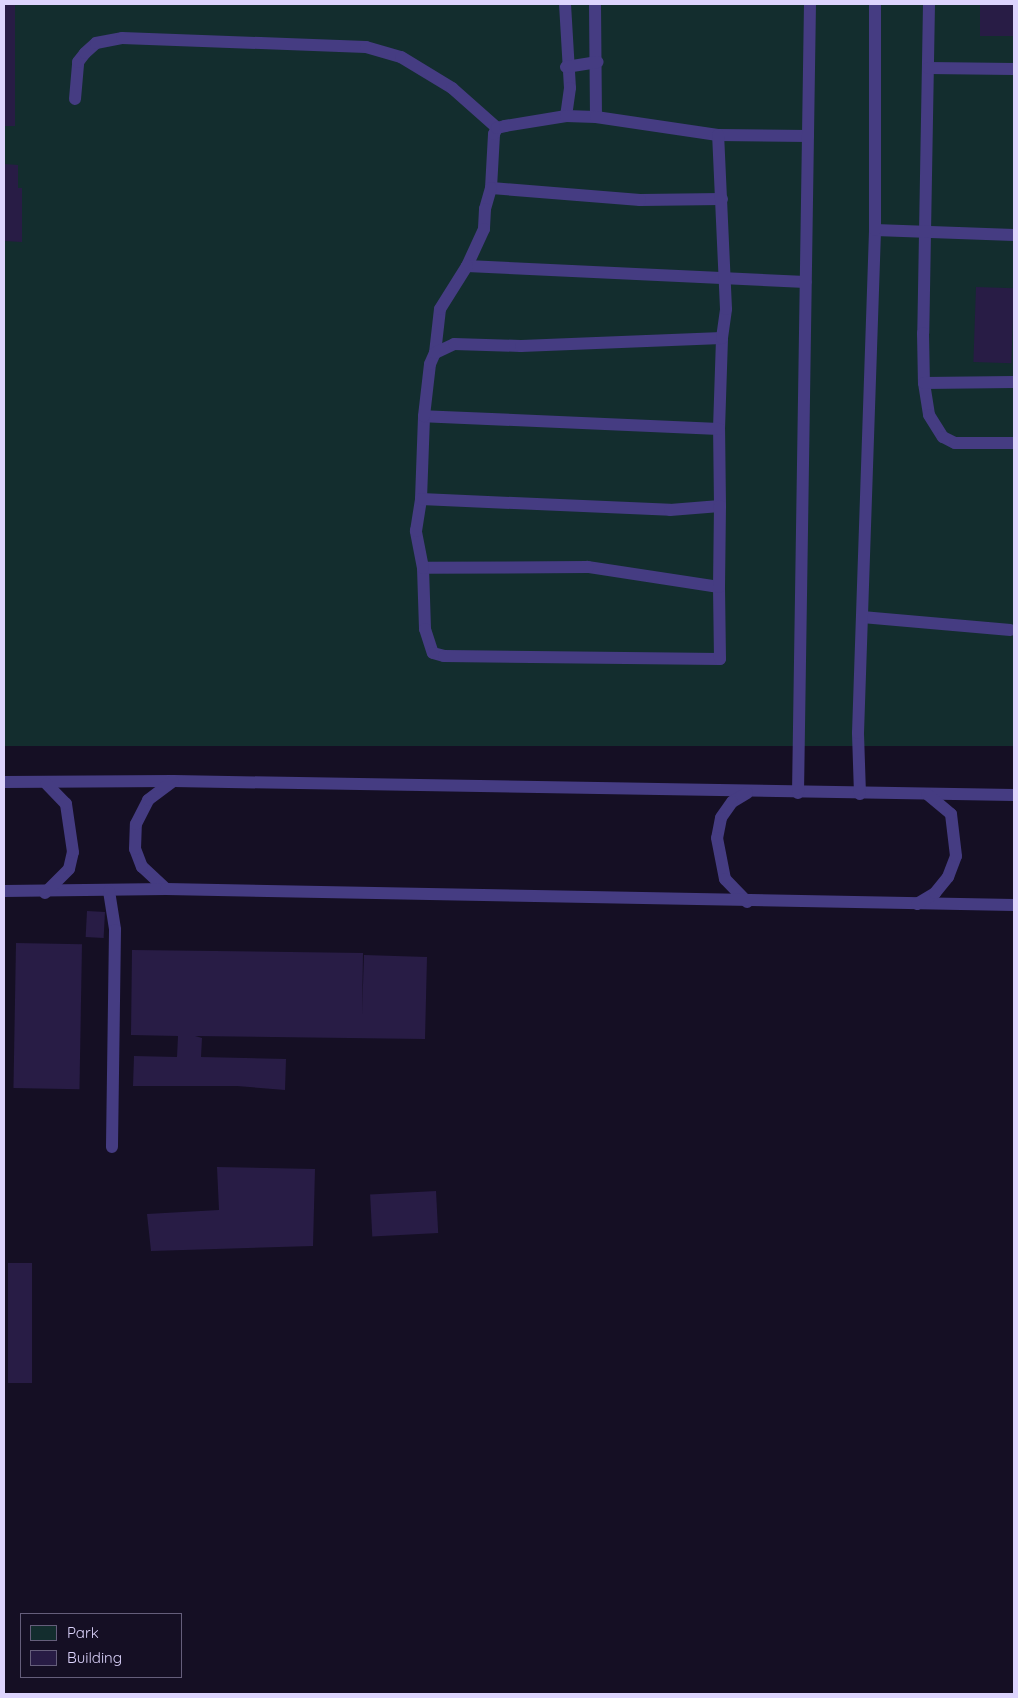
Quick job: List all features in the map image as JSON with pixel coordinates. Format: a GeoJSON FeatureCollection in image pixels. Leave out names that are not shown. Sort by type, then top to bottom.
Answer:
{"type":"FeatureCollection","features":[{"type":"Feature","properties":{"kind":"lane"},"geometry":{"type":"LineString","coordinates":[[565,4],[566,67],[570,88],[566,116]]}},
{"type":"Feature","properties":{"kind":"lane"},"geometry":{"type":"LineString","coordinates":[[595,4],[598,62],[596,117]]}},
{"type":"Feature","properties":{"kind":"lane"},"geometry":{"type":"LineString","coordinates":[[798,793],[810,4]]}},
{"type":"Feature","properties":{"kind":"lane"},"geometry":{"type":"LineString","coordinates":[[860,794],[858,733],[875,230],[875,4]]}},
{"type":"Feature","properties":{"kind":"lane"},"geometry":{"type":"LineString","coordinates":[[929,4],[924,383],[930,415],[943,437],[955,443],[1014,443]]}},
{"type":"Feature","properties":{"kind":"lane"},"geometry":{"type":"LineString","coordinates":[[74,99],[78,62],[85,52],[96,43],[122,38],[366,47],[401,58],[452,88],[497,128]]}},
{"type":"Feature","properties":{"kind":"lane"},"geometry":{"type":"LineString","coordinates":[[566,67],[598,62]]}},
{"type":"Feature","properties":{"kind":"lane"},"geometry":{"type":"LineString","coordinates":[[928,68],[1014,69]]}},
{"type":"Feature","properties":{"kind":"lane"},"geometry":{"type":"LineString","coordinates":[[497,128],[566,116],[596,117],[718,135],[808,136]]}},
{"type":"Feature","properties":{"kind":"lane"},"geometry":{"type":"LineString","coordinates":[[497,128],[494,134],[491,188],[485,209],[484,229],[467,266],[440,309],[435,352],[430,364],[424,416],[421,499],[416,531],[423,568],[427,643],[433,653],[444,656],[720,659],[719,428],[722,338],[726,309],[718,135]]}},
{"type":"Feature","properties":{"kind":"lane"},"geometry":{"type":"LineString","coordinates":[[491,188],[640,200],[722,199]]}},
{"type":"Feature","properties":{"kind":"lane"},"geometry":{"type":"LineString","coordinates":[[875,230],[1014,235]]}},
{"type":"Feature","properties":{"kind":"lane"},"geometry":{"type":"LineString","coordinates":[[467,266],[806,282]]}},
{"type":"Feature","properties":{"kind":"lane"},"geometry":{"type":"LineString","coordinates":[[435,352],[454,344],[521,346],[722,338]]}},
{"type":"Feature","properties":{"kind":"lane"},"geometry":{"type":"LineString","coordinates":[[924,383],[1014,382]]}},
{"type":"Feature","properties":{"kind":"lane"},"geometry":{"type":"LineString","coordinates":[[424,416],[719,428]]}},
{"type":"Feature","properties":{"kind":"lane"},"geometry":{"type":"LineString","coordinates":[[421,499],[670,510],[720,506]]}},
{"type":"Feature","properties":{"kind":"lane"},"geometry":{"type":"LineString","coordinates":[[423,568],[588,567],[719,587]]}},
{"type":"Feature","properties":{"kind":"lane"},"geometry":{"type":"LineString","coordinates":[[862,616],[1010,630]]}},
{"type":"Feature","properties":{"kind":"lane"},"geometry":{"type":"LineString","coordinates":[[166,889],[142,867],[135,849],[136,824],[148,800],[173,781]]}},
{"type":"Feature","properties":{"kind":"lane"},"geometry":{"type":"LineString","coordinates":[[4,782],[47,784],[173,781],[747,793],[1014,795]]}},
{"type":"Feature","properties":{"kind":"lane"},"geometry":{"type":"LineString","coordinates":[[45,893],[69,869],[73,852],[66,804],[47,784]]}},
{"type":"Feature","properties":{"kind":"lane"},"geometry":{"type":"LineString","coordinates":[[747,793],[732,802],[721,818],[717,838],[725,879],[747,902]]}},
{"type":"Feature","properties":{"kind":"lane"},"geometry":{"type":"LineString","coordinates":[[917,904],[935,893],[948,877],[956,856],[951,814],[927,794]]}},
{"type":"Feature","properties":{"kind":"lane"},"geometry":{"type":"LineString","coordinates":[[4,891],[45,893],[166,889],[747,902],[1014,905]]}},
{"type":"Feature","properties":{"kind":"lane"},"geometry":{"type":"LineString","coordinates":[[109,891],[115,930],[112,1147]]}},
{"type":"Feature","properties":{"kind":"green space"},"geometry":{"type":"Polygon","coordinates":[[[4,4],[1014,4],[1014,746],[4,746],[4,4]]]}},
{"type":"Feature","properties":{"kind":"building"},"geometry":{"type":"Polygon","coordinates":[[[4,4],[15,4],[15,126],[4,126],[4,4]]]}},
{"type":"Feature","properties":{"kind":"building"},"geometry":{"type":"Polygon","coordinates":[[[980,4],[1014,4],[1014,36],[980,36],[980,4]]]}},
{"type":"Feature","properties":{"kind":"building"},"geometry":{"type":"Polygon","coordinates":[[[4,164],[18,165],[18,188],[22,188],[22,242],[4,241],[4,164]]]}},
{"type":"Feature","properties":{"kind":"building"},"geometry":{"type":"Polygon","coordinates":[[[976,287],[1014,288],[1011,363],[973,362],[976,287]]]}},
{"type":"Feature","properties":{"kind":"building"},"geometry":{"type":"Polygon","coordinates":[[[87,911],[105,912],[104,938],[86,937],[87,911]]]}},
{"type":"Feature","properties":{"kind":"building"},"geometry":{"type":"Polygon","coordinates":[[[16,943],[82,944],[79,1089],[13,1088],[16,943]]]}},
{"type":"Feature","properties":{"kind":"building"},"geometry":{"type":"Polygon","coordinates":[[[132,950],[363,953],[362,1015],[364,955],[427,957],[425,1039],[195,1036],[202,1038],[201,1057],[286,1059],[285,1090],[237,1086],[133,1086],[134,1056],[177,1057],[178,1036],[131,1035],[132,950]]]}},
{"type":"Feature","properties":{"kind":"building"},"geometry":{"type":"Polygon","coordinates":[[[217,1167],[315,1169],[313,1246],[151,1251],[147,1214],[219,1210],[217,1167]]]}},
{"type":"Feature","properties":{"kind":"building"},"geometry":{"type":"Polygon","coordinates":[[[436,1191],[438,1233],[372,1236],[370,1194],[436,1191]]]}},
{"type":"Feature","properties":{"kind":"building"},"geometry":{"type":"Polygon","coordinates":[[[8,1263],[32,1263],[32,1383],[8,1383],[8,1263]]]}}]}
